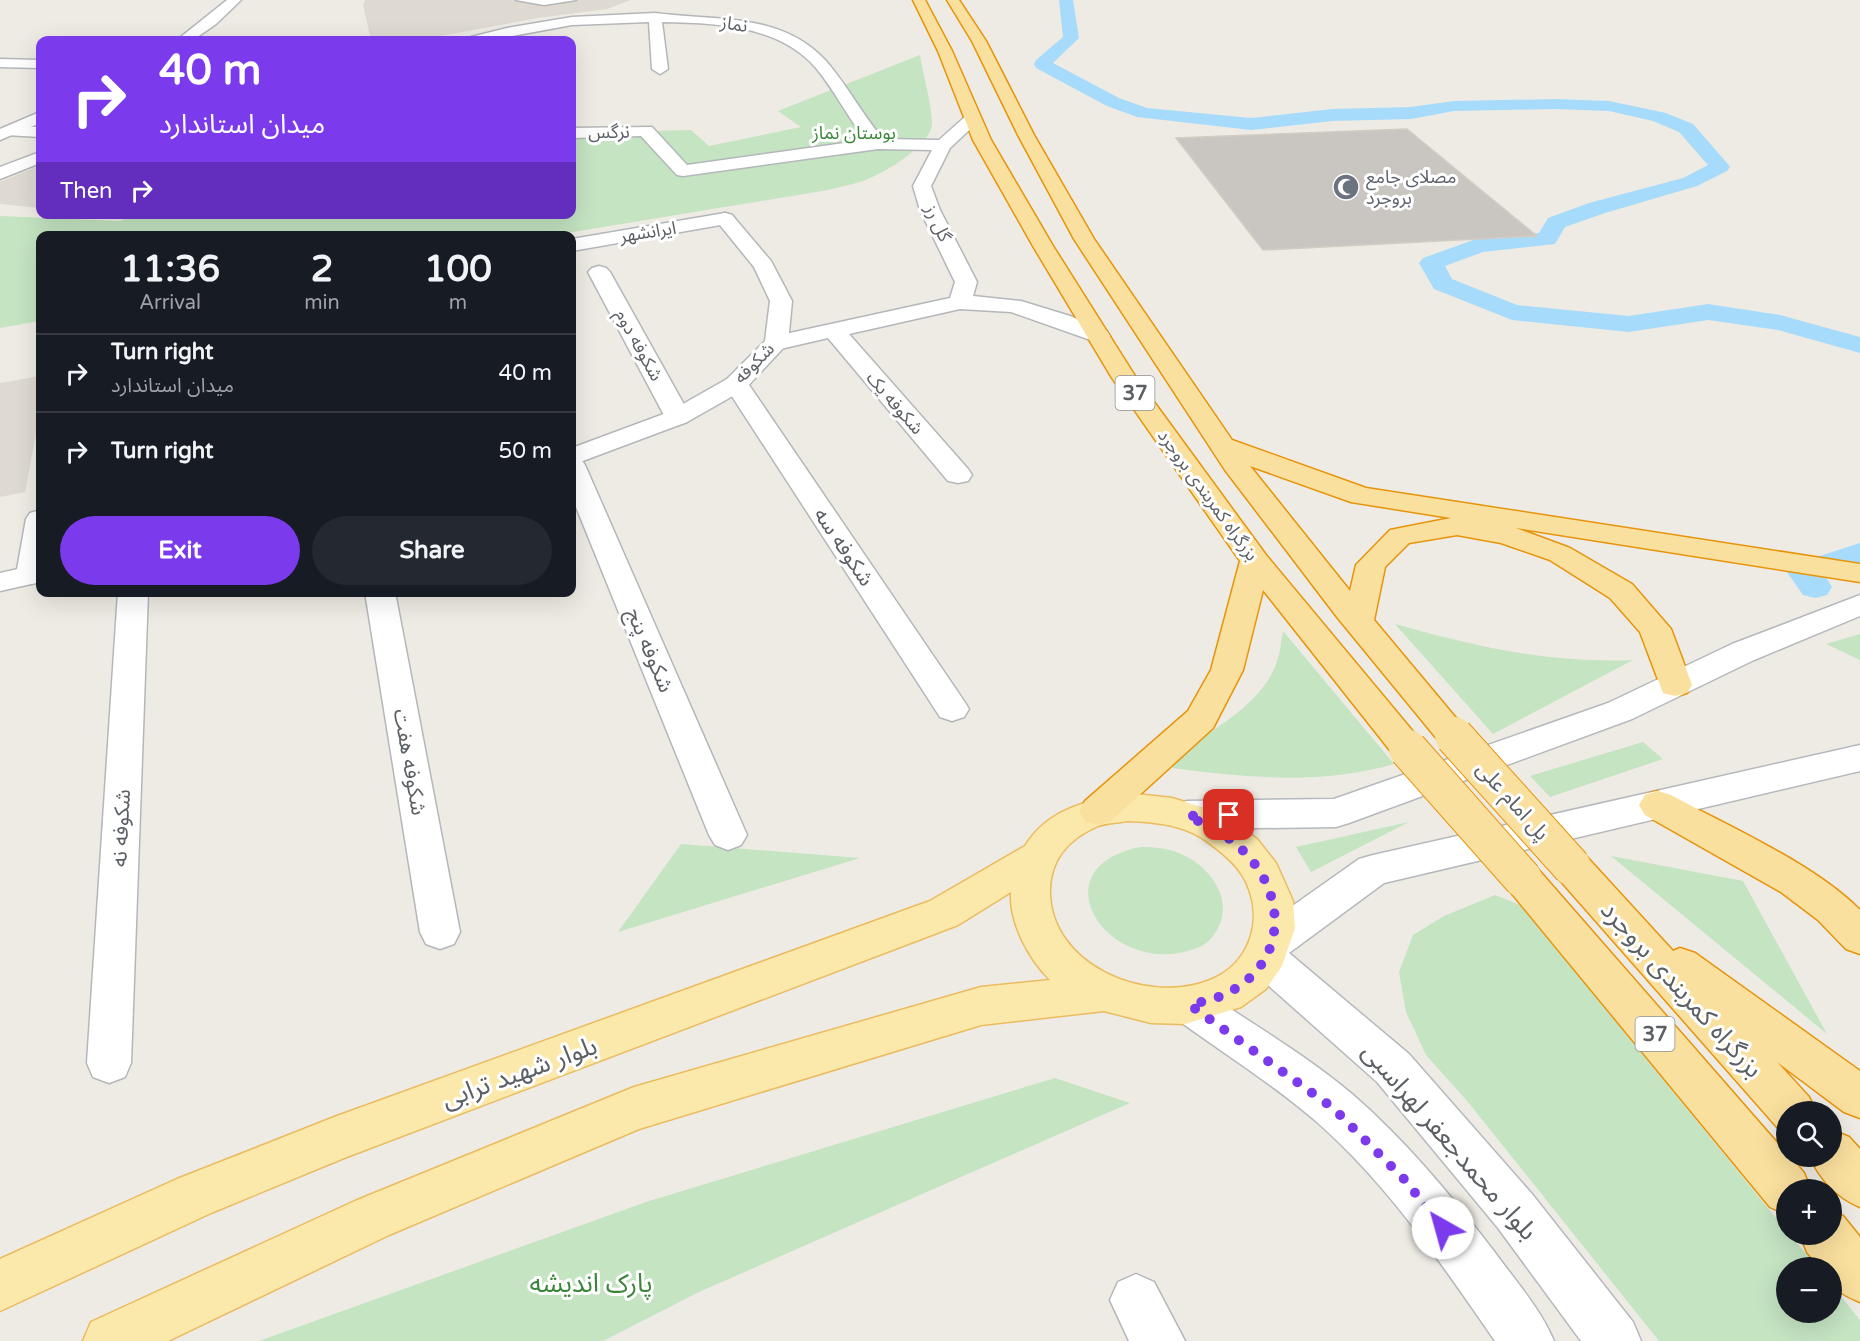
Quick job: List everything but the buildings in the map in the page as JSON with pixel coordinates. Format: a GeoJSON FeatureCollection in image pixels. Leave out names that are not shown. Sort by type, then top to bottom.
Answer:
{"type":"FeatureCollection","features":[{"type":"Feature","properties":{"kind":"highway","name":"بزرگراه کمربندی بروجرد"},"geometry":{"type":"LineString","coordinates":[[919,0],[945,51],[982,140],[1043,246],[1124,378],[1255,561],[1408,749]]}},
{"type":"Feature","properties":{"kind":"highway","name":"بزرگراه کمربندی بروجرد"},"geometry":{"type":"LineString","coordinates":[[953,0],[979,41],[1026,135],[1084,239],[1239,470],[1358,622],[1454,736]]}},
{"type":"Feature","properties":{"kind":"highway"},"geometry":{"type":"LineString","coordinates":[[1223,446],[1361,496],[1860,573]]}},
{"type":"Feature","properties":{"kind":"highway"},"geometry":{"type":"LineString","coordinates":[[1358,622],[1371,565],[1400,536],[1457,526],[1507,535],[1560,554],[1622,591],[1655,630],[1676,685]]}},
{"type":"Feature","properties":{"kind":"highway"},"geometry":{"type":"LineString","coordinates":[[1098,812],[1201,719],[1227,670],[1255,561]]}},
{"type":"Feature","properties":{"kind":"highway","name":"پل امام علی"},"geometry":{"type":"LineString","coordinates":[[1454,736],[1572,867]]}},
{"type":"Feature","properties":{"kind":"highway","name":"پل امام علی"},"geometry":{"type":"LineString","coordinates":[[1408,749],[1523,879]]}},
{"type":"Feature","properties":{"kind":"highway"},"geometry":{"type":"LineString","coordinates":[[1658,805],[1795,881],[1832,908],[1860,937]]}},
{"type":"Feature","properties":{"kind":"highway","name":"بزرگراه کمربندی بروجرد"},"geometry":{"type":"LineString","coordinates":[[1572,867],[1783,1101]]}},
{"type":"Feature","properties":{"kind":"highway","name":"بزرگراه کمربندی بروجرد"},"geometry":{"type":"LineString","coordinates":[[1523,879],[1778,1179]]}},
{"type":"Feature","properties":{"kind":"highway"},"geometry":{"type":"LineString","coordinates":[[1623,924],[1860,1097]]}},
{"type":"Feature","properties":{"kind":"highway"},"geometry":{"type":"LineString","coordinates":[[1842,1164],[1860,1183]]}},
{"type":"Feature","properties":{"kind":"highway"},"geometry":{"type":"LineString","coordinates":[[1834,1245],[1860,1276]]}},
{"type":"Feature","properties":{"kind":"main road"},"geometry":{"type":"LineString","coordinates":[[1127,807],[1157,808],[1187,816],[1215,828],[1239,846],[1258,867],[1271,892],[1276,918],[1269,951],[1247,980],[1221,996],[1190,1005],[1162,1006],[1133,1002],[1105,992],[1080,979],[1055,958],[1038,933],[1029,898],[1029,881],[1036,857],[1048,841],[1064,827],[1098,812],[1127,807]]}},
{"type":"Feature","properties":{"kind":"main road","name":"بلوار شهید ترابی"},"geometry":{"type":"LineString","coordinates":[[0,1285],[194,1197],[337,1138],[944,913],[1036,857]]}},
{"type":"Feature","properties":{"kind":"main road"},"geometry":{"type":"LineString","coordinates":[[110,1341],[372,1218],[634,1109],[981,1005],[1105,992]]}},
{"type":"Feature","properties":{"kind":"street"},"geometry":{"type":"LineString","coordinates":[[189,36],[212,21],[235,0]]}},
{"type":"Feature","properties":{"kind":"street"},"geometry":{"type":"LineString","coordinates":[[655,18],[660,69]]}},
{"type":"Feature","properties":{"kind":"street","name":"نماز"},"geometry":{"type":"LineString","coordinates":[[525,35],[589,21],[655,18],[716,21],[778,33],[797,43],[814,57],[857,128],[878,144]]}},
{"type":"Feature","properties":{"kind":"street"},"geometry":{"type":"LineString","coordinates":[[0,63],[36,64]]}},
{"type":"Feature","properties":{"kind":"street"},"geometry":{"type":"LineString","coordinates":[[0,74],[22,63]]}},
{"type":"Feature","properties":{"kind":"street"},"geometry":{"type":"LineString","coordinates":[[6,133],[36,119]]}},
{"type":"Feature","properties":{"kind":"street"},"geometry":{"type":"LineString","coordinates":[[667,154],[682,171],[878,144],[943,145],[973,119]]}},
{"type":"Feature","properties":{"kind":"street","name":"نرگس"},"geometry":{"type":"LineString","coordinates":[[576,133],[646,131],[667,154]]}},
{"type":"Feature","properties":{"kind":"street"},"geometry":{"type":"LineString","coordinates":[[6,133],[36,132]]}},
{"type":"Feature","properties":{"kind":"street","name":"گل رز"},"geometry":{"type":"LineString","coordinates":[[943,145],[921,186],[930,210],[966,282],[960,302]]}},
{"type":"Feature","properties":{"kind":"street"},"geometry":{"type":"LineString","coordinates":[[667,154],[690,151]]}},
{"type":"Feature","properties":{"kind":"street"},"geometry":{"type":"LineString","coordinates":[[0,174],[36,159]]}},
{"type":"Feature","properties":{"kind":"street","name":"ایرانشهر"},"geometry":{"type":"LineString","coordinates":[[576,243],[725,219]]}},
{"type":"Feature","properties":{"kind":"street","name":"شکوفه"},"geometry":{"type":"LineString","coordinates":[[576,455],[678,417],[736,384],[776,343],[782,301],[764,265],[725,219]]}},
{"type":"Feature","properties":{"kind":"street","name":"شکوفه دوم"},"geometry":{"type":"LineString","coordinates":[[599,272],[678,417]]}},
{"type":"Feature","properties":{"kind":"street"},"geometry":{"type":"LineString","coordinates":[[776,343],[960,302],[1013,306],[1062,321],[1099,336]]}},
{"type":"Feature","properties":{"kind":"street","name":"شکوفه یک"},"geometry":{"type":"LineString","coordinates":[[833,330],[958,475]]}},
{"type":"Feature","properties":{"kind":"street","name":"شکوفه سه"},"geometry":{"type":"LineString","coordinates":[[736,384],[952,709]]}},
{"type":"Feature","properties":{"kind":"street","name":"شکوفه پنج"},"geometry":{"type":"LineString","coordinates":[[576,474],[728,835]]}},
{"type":"Feature","properties":{"kind":"street"},"geometry":{"type":"LineString","coordinates":[[0,582],[36,574]]}},
{"type":"Feature","properties":{"kind":"street","name":"شکوفه نه"},"geometry":{"type":"LineString","coordinates":[[109,1063],[133,597]]}},
{"type":"Feature","properties":{"kind":"street","name":"شکوفه هفت"},"geometry":{"type":"LineString","coordinates":[[381,597],[440,932]]}},
{"type":"Feature","properties":{"kind":"street"},"geometry":{"type":"LineString","coordinates":[[1187,816],[1336,813],[1620,711],[1743,652],[1860,605]]}},
{"type":"Feature","properties":{"kind":"street"},"geometry":{"type":"LineString","coordinates":[[1269,951],[1373,870],[1860,758]]}},
{"type":"Feature","properties":{"kind":"street","name":"بلوار محمدجعفر لهراسبی"},"geometry":{"type":"LineString","coordinates":[[1269,951],[1394,1068],[1515,1211],[1614,1341]]}},
{"type":"Feature","properties":{"kind":"street"},"geometry":{"type":"LineString","coordinates":[[1190,1005],[1333,1108],[1367,1140],[1430,1211],[1527,1341]]}},
{"type":"Feature","properties":{"kind":"lane"},"geometry":{"type":"LineString","coordinates":[[520,0],[544,3],[572,0]]}},
{"type":"Feature","properties":{"kind":"shaded area"},"geometry":{"type":"Polygon","coordinates":[[[365,0],[631,0],[607,9],[538,18],[441,36],[370,36],[363,5],[365,0]]]}},
{"type":"Feature","properties":{"kind":"shaded area"},"geometry":{"type":"Polygon","coordinates":[[[36,167],[36,208],[0,204],[0,182],[36,167]]]}},
{"type":"Feature","properties":{"kind":"shaded area"},"geometry":{"type":"Polygon","coordinates":[[[36,377],[36,435],[25,492],[0,497],[0,383],[36,377]]]}},
{"type":"Feature","properties":{"kind":"green space","name":"بوستان نماز"},"geometry":{"type":"Polygon","coordinates":[[[920,55],[932,124],[925,140],[908,155],[879,174],[856,183],[828,190],[576,232],[36,231],[36,322],[0,328],[0,216],[120,221],[125,219],[576,219],[576,133],[691,130],[709,146],[801,127],[778,111],[920,55]]]}},
{"type":"Feature","properties":{"kind":"green space"},"geometry":{"type":"Polygon","coordinates":[[[1395,624],[1512,652],[1602,661],[1633,660],[1493,734],[1395,624]]]}},
{"type":"Feature","properties":{"kind":"green space"},"geometry":{"type":"Polygon","coordinates":[[[1283,631],[1394,764],[1340,775],[1284,778],[1229,775],[1173,768],[1175,755],[1236,714],[1262,689],[1272,674],[1278,658],[1283,631]]]}},
{"type":"Feature","properties":{"kind":"green space"},"geometry":{"type":"Polygon","coordinates":[[[1860,634],[1860,660],[1826,644],[1860,634]]]}},
{"type":"Feature","properties":{"kind":"green space"},"geometry":{"type":"Polygon","coordinates":[[[1643,742],[1663,759],[1550,797],[1530,776],[1643,742]]]}},
{"type":"Feature","properties":{"kind":"green space"},"geometry":{"type":"Polygon","coordinates":[[[1409,822],[1311,872],[1296,847],[1409,822]]]}},
{"type":"Feature","properties":{"kind":"green space"},"geometry":{"type":"Polygon","coordinates":[[[681,844],[860,858],[618,932],[681,844]]]}},
{"type":"Feature","properties":{"kind":"green space"},"geometry":{"type":"Polygon","coordinates":[[[1141,847],[1161,848],[1181,854],[1200,866],[1215,883],[1223,904],[1222,915],[1215,933],[1204,945],[1165,954],[1136,949],[1112,936],[1096,918],[1088,897],[1092,876],[1109,858],[1141,847]]]}},
{"type":"Feature","properties":{"kind":"green space"},"geometry":{"type":"Polygon","coordinates":[[[1611,856],[1743,881],[1827,1034],[1611,856]]]}},
{"type":"Feature","properties":{"kind":"green space"},"geometry":{"type":"Polygon","coordinates":[[[1495,895],[1520,905],[1776,1218],[1776,1245],[1798,1245],[1809,1257],[1776,1257],[1776,1323],[1842,1323],[1842,1298],[1860,1320],[1860,1341],[1659,1341],[1468,1102],[1426,1055],[1406,1012],[1399,972],[1413,935],[1444,916],[1495,895]]]}},
{"type":"Feature","properties":{"kind":"green space","name":"پارک اندیشه"},"geometry":{"type":"Polygon","coordinates":[[[1055,1078],[1130,1103],[699,1292],[603,1341],[259,1341],[646,1202],[1055,1078]]]}},
{"type":"Feature","properties":{"kind":"waterway"},"geometry":{"type":"LineString","coordinates":[[1066,0],[1071,38],[1042,64],[1113,102],[1144,113],[1251,124],[1332,115],[1411,113],[1454,106],[1556,104],[1609,106],[1659,117],[1686,128],[1720,167],[1690,182],[1597,208],[1556,223],[1547,239],[1479,245],[1431,263],[1443,284],[1512,312],[1629,324],[1708,312],[1780,323],[1860,345]]}},
{"type":"Feature","properties":{"kind":"waterway"},"geometry":{"type":"LineString","coordinates":[[1815,587],[1804,572],[1860,553]]}},
{"type":"Feature","properties":{"kind":"place","name":"مصلای جامع بروجرد"},"geometry":{"type":"Point","coordinates":[1346,187]}},
{"type":"Feature","properties":{"kind":"route"},"geometry":{"type":"LineString","coordinates":[[1229,815],[1187,816],[1215,828],[1239,846],[1258,867],[1271,892],[1276,918],[1272,943],[1266,958],[1247,980],[1221,996],[1190,1005],[1333,1108],[1404,1179],[1443,1228]]}}]}
